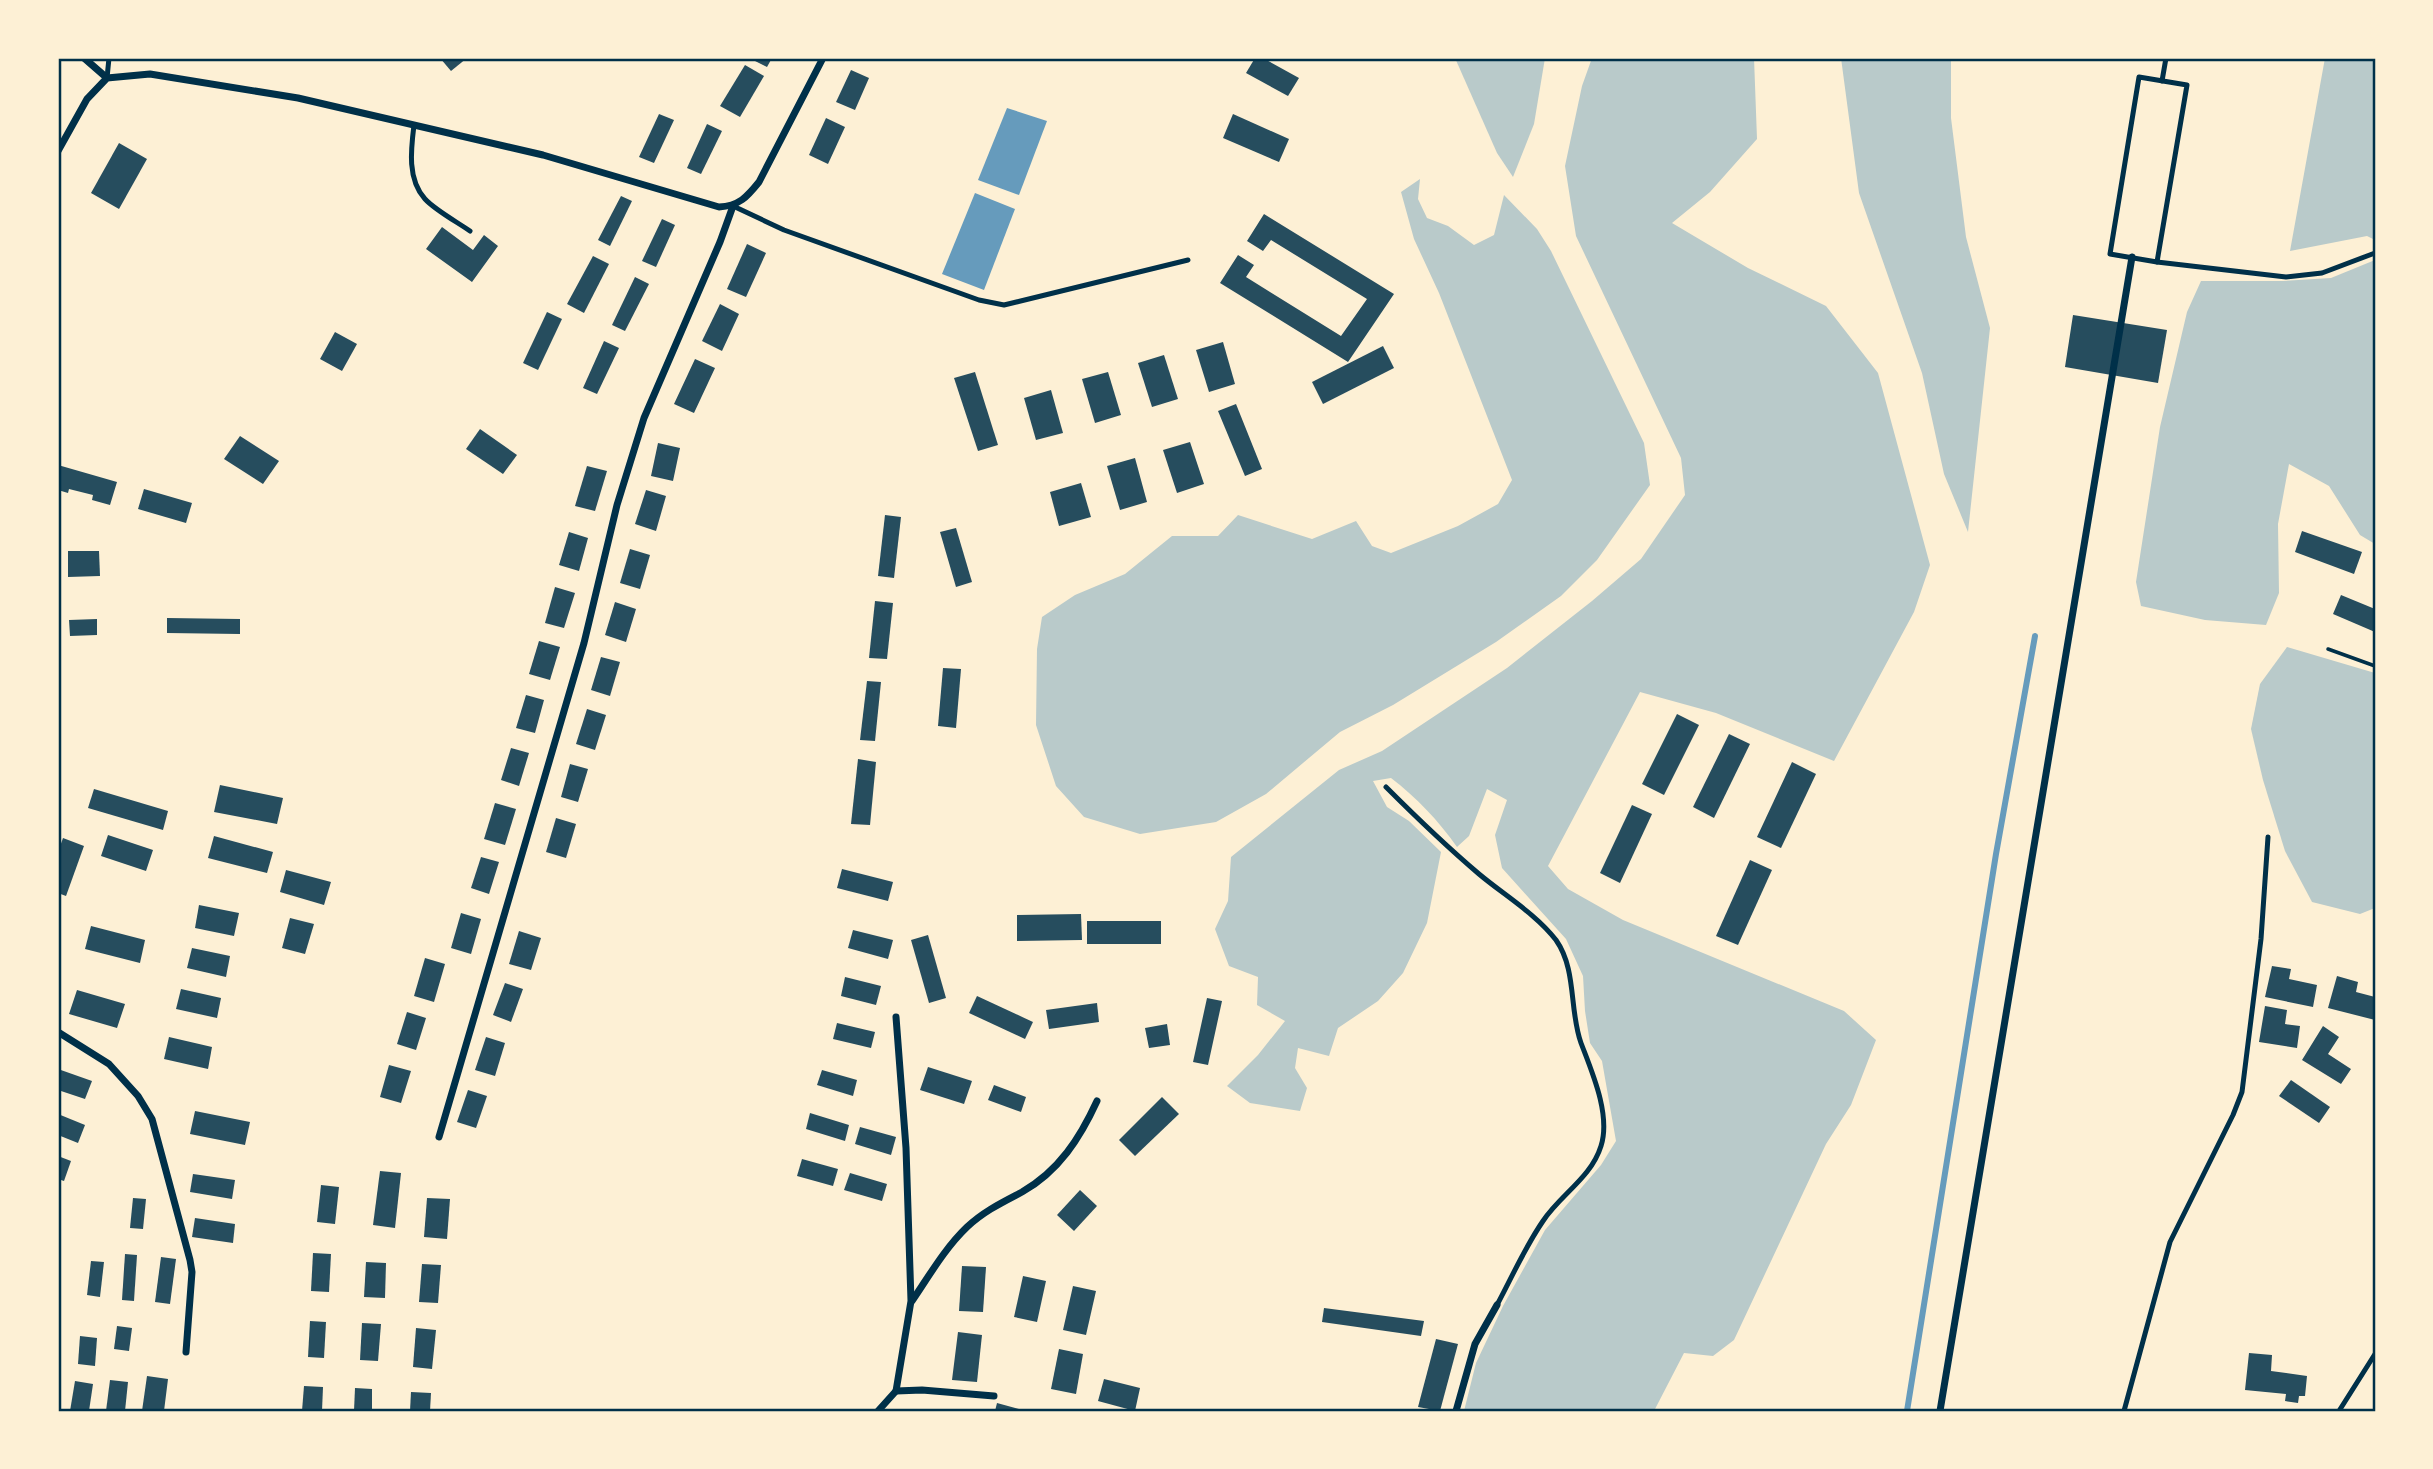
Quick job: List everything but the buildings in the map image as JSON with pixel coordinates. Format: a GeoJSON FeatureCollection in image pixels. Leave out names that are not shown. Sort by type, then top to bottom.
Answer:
{"type":"FeatureCollection","features":[{"type":"Feature","properties":{"kind":"street"},"geometry":{"type":"LineString","coordinates":[[84,58],[107,78]]}},
{"type":"Feature","properties":{"kind":"street"},"geometry":{"type":"LineString","coordinates":[[58,151],[87,99],[107,78],[150,74],[298,98],[543,155],[698,202],[719,207],[733,206],[746,198],[759,182],[823,58]]}},
{"type":"Feature","properties":{"kind":"street"},"geometry":{"type":"LineString","coordinates":[[439,1137],[583,643],[617,505],[644,418],[733,206]]}},
{"type":"Feature","properties":{"kind":"street"},"geometry":{"type":"LineString","coordinates":[[1940,1411],[2133,257]]}},
{"type":"Feature","properties":{"kind":"street"},"geometry":{"type":"LineString","coordinates":[[878,1411],[896,1391],[911,1301],[906,1148],[896,1017]]}},
{"type":"Feature","properties":{"kind":"street"},"geometry":{"type":"LineString","coordinates":[[58,1032],[109,1064],[138,1096],[152,1119],[192,1272],[186,1352]]}},
{"type":"Feature","properties":{"kind":"street"},"geometry":{"type":"LineString","coordinates":[[911,1301],[967,1227],[991,1207],[1024,1191],[1049,1173],[1068,1154],[1097,1101]]}},
{"type":"Feature","properties":{"kind":"street"},"geometry":{"type":"LineString","coordinates":[[1455,1411],[1475,1344],[1497,1305]]}},
{"type":"Feature","properties":{"kind":"street"},"geometry":{"type":"LineString","coordinates":[[896,1391],[922,1390],[994,1396]]}},
{"type":"Feature","properties":{"kind":"lane"},"geometry":{"type":"LineString","coordinates":[[107,78],[108,58]]}},
{"type":"Feature","properties":{"kind":"lane"},"geometry":{"type":"LineString","coordinates":[[2162,81],[2166,58]]}},
{"type":"Feature","properties":{"kind":"lane"},"geometry":{"type":"LineString","coordinates":[[2157,262],[2186,85],[2139,77],[2109,254],[2157,262],[2286,277],[2322,273],[2375,253]]}},
{"type":"Feature","properties":{"kind":"lane"},"geometry":{"type":"LineString","coordinates":[[414,125],[411,152],[413,177],[425,199],[470,231]]}},
{"type":"Feature","properties":{"kind":"lane"},"geometry":{"type":"LineString","coordinates":[[733,206],[784,230],[979,300],[1004,305],[1188,260]]}},
{"type":"Feature","properties":{"kind":"lane"},"geometry":{"type":"LineString","coordinates":[[1386,787],[1436,836],[1533,918],[1556,941],[1568,967],[1578,1036],[1602,1111],[1601,1144],[1588,1173],[1562,1197],[1543,1221],[1497,1305]]}},
{"type":"Feature","properties":{"kind":"lane"},"geometry":{"type":"LineString","coordinates":[[2124,1411],[2170,1242],[2242,1092],[2261,939],[2268,837]]}},
{"type":"Feature","properties":{"kind":"lane"},"geometry":{"type":"LineString","coordinates":[[2339,1411],[2375,1354]]}},
{"type":"Feature","properties":{"kind":"path"},"geometry":{"type":"LineString","coordinates":[[2328,649],[2375,666]]}},
{"type":"Feature","properties":{"kind":"shaded area"},"geometry":{"type":"Polygon","coordinates":[[[1455,58],[1545,58],[1534,124],[1513,177],[1497,153],[1455,58]]]}},
{"type":"Feature","properties":{"kind":"shaded area"},"geometry":{"type":"Polygon","coordinates":[[[1592,58],[1754,58],[1757,139],[1710,192],[1672,223],[1748,268],[1826,306],[1878,373],[1930,565],[1914,612],[1834,761],[1716,713],[1640,692],[1548,866],[1568,889],[1623,920],[1844,1011],[1876,1040],[1851,1105],[1826,1144],[1734,1340],[1713,1356],[1684,1353],[1654,1411],[1464,1411],[1476,1363],[1503,1306],[1545,1230],[1601,1165],[1616,1141],[1602,1061],[1590,1043],[1583,976],[1566,939],[1502,868],[1495,835],[1507,800],[1487,789],[1469,836],[1457,847],[1427,810],[1391,778],[1373,781],[1387,807],[1409,821],[1441,852],[1427,923],[1403,973],[1378,1001],[1338,1028],[1329,1056],[1298,1048],[1295,1068],[1307,1088],[1300,1111],[1250,1103],[1227,1086],[1258,1055],[1285,1021],[1257,1005],[1258,977],[1229,966],[1215,929],[1228,901],[1231,857],[1339,770],[1382,751],[1507,668],[1592,601],[1641,559],[1685,495],[1681,458],[1576,236],[1565,166],[1582,86],[1592,58]]]}},
{"type":"Feature","properties":{"kind":"shaded area"},"geometry":{"type":"Polygon","coordinates":[[[1841,58],[1951,58],[1951,118],[1966,237],[1990,328],[1968,532],[1944,474],[1922,373],[1859,193],[1841,58]]]}},
{"type":"Feature","properties":{"kind":"shaded area"},"geometry":{"type":"Polygon","coordinates":[[[2325,58],[2375,58],[2375,240],[2367,236],[2290,251],[2325,58]]]}},
{"type":"Feature","properties":{"kind":"shaded area"},"geometry":{"type":"Polygon","coordinates":[[[1420,179],[1418,199],[1427,218],[1448,226],[1474,245],[1494,235],[1504,195],[1537,229],[1551,251],[1644,443],[1650,485],[1597,560],[1561,596],[1496,642],[1393,705],[1340,732],[1266,794],[1216,822],[1140,834],[1084,817],[1056,786],[1036,725],[1037,649],[1042,617],[1075,595],[1125,574],[1172,536],[1218,536],[1238,515],[1312,539],[1356,521],[1372,546],[1391,553],[1458,526],[1498,504],[1512,480],[1439,293],[1414,239],[1401,192],[1420,179]]]}},
{"type":"Feature","properties":{"kind":"shaded area"},"geometry":{"type":"Polygon","coordinates":[[[2375,260],[2375,544],[2360,535],[2329,486],[2289,464],[2278,524],[2279,593],[2266,625],[2205,620],[2141,606],[2136,582],[2160,427],[2187,312],[2201,281],[2331,278],[2375,260]]]}},
{"type":"Feature","properties":{"kind":"shaded area"},"geometry":{"type":"Polygon","coordinates":[[[2287,647],[2375,673],[2375,908],[2360,914],[2312,902],[2285,851],[2263,780],[2251,729],[2260,684],[2287,647]]]}},
{"type":"Feature","properties":{"kind":"water"},"geometry":{"type":"Polygon","coordinates":[[[1007,108],[1047,121],[1019,195],[978,180],[1007,108]]]}},
{"type":"Feature","properties":{"kind":"water"},"geometry":{"type":"Polygon","coordinates":[[[975,193],[1015,209],[984,290],[942,274],[975,193]]]}},
{"type":"Feature","properties":{"kind":"waterway"},"geometry":{"type":"LineString","coordinates":[[1907,1411],[1996,854],[2035,636]]}}]}
